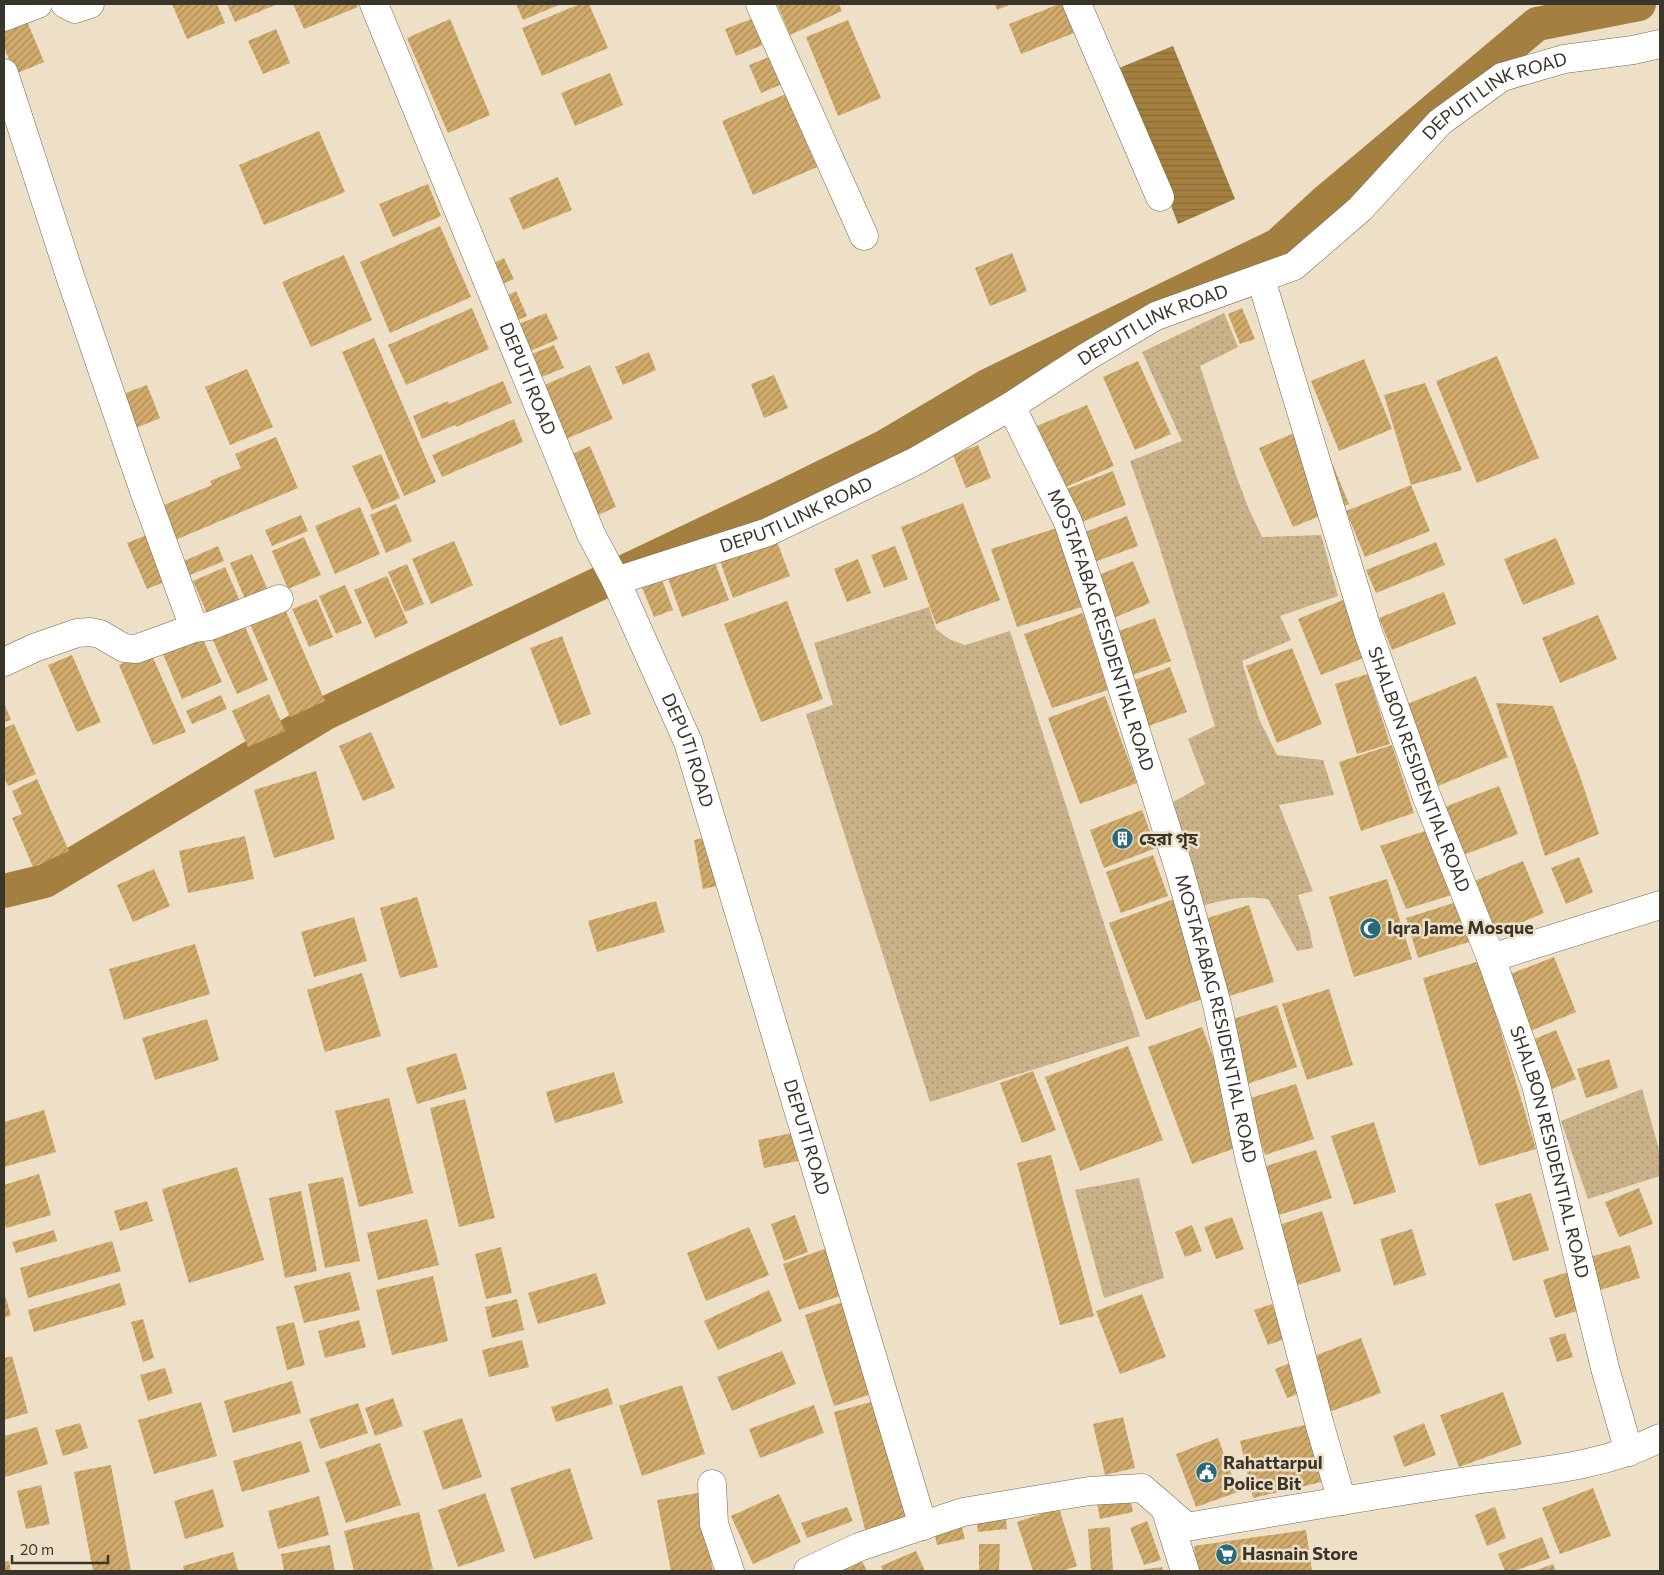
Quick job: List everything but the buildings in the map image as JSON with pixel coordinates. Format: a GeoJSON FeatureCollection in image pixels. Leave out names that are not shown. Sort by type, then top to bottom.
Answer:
{"type":"FeatureCollection","features":[{"type":"Feature","properties":{"kind":"street"},"geometry":{"type":"LineString","coordinates":[[4,17],[38,4]]}},
{"type":"Feature","properties":{"kind":"street"},"geometry":{"type":"LineString","coordinates":[[65,4],[75,9],[90,4]]}},
{"type":"Feature","properties":{"kind":"street","name":"DEPUTI ROAD"},"geometry":{"type":"LineString","coordinates":[[374,4],[592,534],[616,581],[688,742],[922,1526]]}},
{"type":"Feature","properties":{"kind":"street"},"geometry":{"type":"LineString","coordinates":[[760,4],[864,236]]}},
{"type":"Feature","properties":{"kind":"street"},"geometry":{"type":"LineString","coordinates":[[1077,4],[1160,197]]}},
{"type":"Feature","properties":{"kind":"street","name":"DEPUTI LINK ROAD"},"geometry":{"type":"LineString","coordinates":[[616,581],[768,532],[916,461],[1011,406],[1088,356],[1156,316],[1294,266],[1360,209],[1440,122],[1502,77],[1564,59],[1633,50],[1660,44]]}},
{"type":"Feature","properties":{"kind":"street"},"geometry":{"type":"LineString","coordinates":[[4,73],[74,288],[144,491],[194,628]]}},
{"type":"Feature","properties":{"kind":"street","name":"SHALBON RESIDENTIAL ROAD"},"geometry":{"type":"LineString","coordinates":[[1264,289],[1368,632],[1426,795],[1491,958],[1536,1085],[1606,1368],[1629,1452]]}},
{"type":"Feature","properties":{"kind":"street","name":"MOSTAFABAG RESIDENTIAL ROAD"},"geometry":{"type":"LineString","coordinates":[[1011,406],[1068,522],[1178,863],[1217,1004],[1250,1161],[1320,1426],[1342,1501]]}},
{"type":"Feature","properties":{"kind":"street"},"geometry":{"type":"LineString","coordinates":[[4,662],[34,648],[77,633],[90,632],[100,634],[124,648],[136,649],[194,628],[210,626],[279,599]]}},
{"type":"Feature","properties":{"kind":"street"},"geometry":{"type":"LineString","coordinates":[[1491,958],[1660,905]]}},
{"type":"Feature","properties":{"kind":"street"},"geometry":{"type":"LineString","coordinates":[[808,1571],[859,1547],[963,1512],[1089,1490],[1142,1488],[1187,1527],[1584,1464],[1629,1452],[1660,1438]]}},
{"type":"Feature","properties":{"kind":"street"},"geometry":{"type":"LineString","coordinates":[[712,1484],[714,1524],[730,1571]]}},
{"type":"Feature","properties":{"kind":"street"},"geometry":{"type":"LineString","coordinates":[[1165,1508],[1185,1571]]}},
{"type":"Feature","properties":{"kind":"shaded area"},"geometry":{"type":"Polygon","coordinates":[[[1173,46],[1235,199],[1178,224],[1119,68],[1173,46]]]}},
{"type":"Feature","properties":{"kind":"shaded area"},"geometry":{"type":"Polygon","coordinates":[[[1224,313],[1238,347],[1200,366],[1248,507],[1262,537],[1321,535],[1338,596],[1280,616],[1291,640],[1242,661],[1259,719],[1277,755],[1323,760],[1334,795],[1279,805],[1313,891],[1298,895],[1313,948],[1297,951],[1268,899],[1235,898],[1202,906],[1168,805],[1205,784],[1188,739],[1215,726],[1158,542],[1130,461],[1182,441],[1142,352],[1224,313]]]}},
{"type":"Feature","properties":{"kind":"shaded area"},"geometry":{"type":"Polygon","coordinates":[[[929,607],[936,629],[949,639],[965,645],[1010,631],[1140,1036],[930,1102],[806,714],[833,705],[814,643],[929,607]]]}},
{"type":"Feature","properties":{"kind":"shaded area"},"geometry":{"type":"Polygon","coordinates":[[[1642,1089],[1660,1153],[1660,1176],[1588,1199],[1561,1121],[1642,1089]]]}},
{"type":"Feature","properties":{"kind":"shaded area"},"geometry":{"type":"Polygon","coordinates":[[[1139,1178],[1164,1278],[1104,1298],[1075,1190],[1139,1178]]]}},
{"type":"Feature","properties":{"kind":"waterway"},"geometry":{"type":"LineString","coordinates":[[4,891],[45,881],[326,713],[886,446],[989,385],[1278,245],[1326,201],[1537,24],[1639,4]]}},
{"type":"Feature","properties":{"kind":"place","name":"হেরা গৃহ"},"geometry":{"type":"Point","coordinates":[1123,839]}},
{"type":"Feature","properties":{"kind":"place","name":"Iqra Jame Mosque"},"geometry":{"type":"Point","coordinates":[1371,928]}},
{"type":"Feature","properties":{"kind":"place","name":"Rahattarpul Police Bit"},"geometry":{"type":"Point","coordinates":[1207,1473]}},
{"type":"Feature","properties":{"kind":"place","name":"Hasnain Store"},"geometry":{"type":"Point","coordinates":[1226,1554]}}]}
